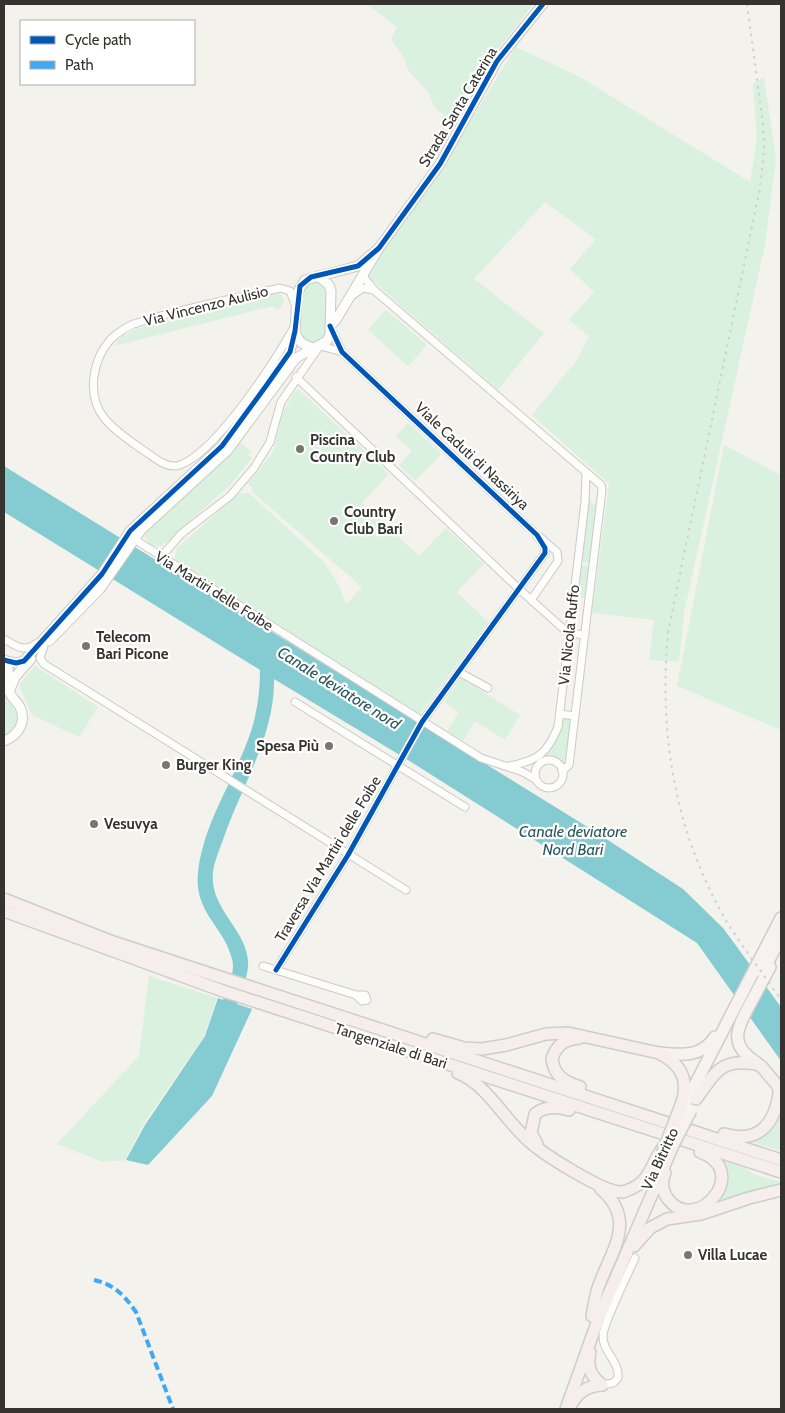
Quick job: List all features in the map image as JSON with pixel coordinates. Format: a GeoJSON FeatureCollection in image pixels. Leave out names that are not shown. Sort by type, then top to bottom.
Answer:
{"type":"FeatureCollection","features":[{"type":"Feature","properties":{"kind":"highway","name":"Tangenziale di Bari"},"geometry":{"type":"LineString","coordinates":[[4,899],[113,942],[781,1160]]}},
{"type":"Feature","properties":{"kind":"highway","name":"Tangenziale di Bari"},"geometry":{"type":"LineString","coordinates":[[4,911],[242,998],[633,1124],[673,1140],[781,1172]]}},
{"type":"Feature","properties":{"kind":"highway"},"geometry":{"type":"LineString","coordinates":[[351,1020],[381,1023],[464,1048],[495,1048],[546,1034],[574,1034],[659,1053],[670,1058],[682,1073],[685,1084],[685,1107],[672,1126],[672,1158],[663,1176],[664,1191],[673,1205],[682,1209],[700,1207],[714,1198],[718,1192],[722,1175],[720,1168],[710,1156],[673,1140]]}},
{"type":"Feature","properties":{"kind":"highway"},"geometry":{"type":"LineString","coordinates":[[586,1038],[566,1040],[559,1045],[552,1059],[557,1075],[572,1085],[651,1110],[664,1121]]}},
{"type":"Feature","properties":{"kind":"highway"},"geometry":{"type":"LineString","coordinates":[[419,1054],[439,1067],[470,1078],[530,1142],[592,1182],[611,1198],[619,1213],[621,1223],[617,1242],[598,1287],[588,1366],[594,1378],[602,1385]]}},
{"type":"Feature","properties":{"kind":"highway"},"geometry":{"type":"LineString","coordinates":[[694,1131],[711,1130],[733,1136],[752,1135],[771,1121],[780,1098],[778,1086],[770,1075],[756,1064],[727,1064],[717,1070],[696,1099]]}},
{"type":"Feature","properties":{"kind":"highway"},"geometry":{"type":"LineString","coordinates":[[542,1150],[533,1139],[531,1126],[535,1114],[544,1108],[562,1108],[613,1124],[633,1124]]}},
{"type":"Feature","properties":{"kind":"highway"},"geometry":{"type":"LineString","coordinates":[[592,1182],[621,1192],[630,1189],[642,1182],[658,1152],[673,1140]]}},
{"type":"Feature","properties":{"kind":"highway","name":"Via Bitritto"},"geometry":{"type":"LineString","coordinates":[[559,1409],[595,1319],[673,1140]]}},
{"type":"Feature","properties":{"kind":"highway","name":"Via Bitritto"},"geometry":{"type":"LineString","coordinates":[[568,1409],[595,1319],[603,1308],[665,1155]]}},
{"type":"Feature","properties":{"kind":"highway"},"geometry":{"type":"LineString","coordinates":[[603,1308],[613,1295],[635,1244],[650,1228],[672,1218],[701,1214],[781,1190]]}},
{"type":"Feature","properties":{"kind":"highway"},"geometry":{"type":"LineString","coordinates":[[568,1409],[576,1397],[585,1390],[602,1385]]}},
{"type":"Feature","properties":{"kind":"main road"},"geometry":{"type":"LineString","coordinates":[[756,1064],[741,1050],[737,1036],[738,1028],[775,957],[781,918]]}},
{"type":"Feature","properties":{"kind":"main road"},"geometry":{"type":"LineString","coordinates":[[685,1107],[777,939]]}},
{"type":"Feature","properties":{"kind":"main road"},"geometry":{"type":"LineString","coordinates":[[659,1053],[690,1055],[709,1045],[761,949],[777,939]]}},
{"type":"Feature","properties":{"kind":"main road"},"geometry":{"type":"LineString","coordinates":[[685,1107],[696,1099],[716,1053]]}},
{"type":"Feature","properties":{"kind":"street","name":"Strada Santa Caterina"},"geometry":{"type":"LineString","coordinates":[[330,326],[336,320],[346,300],[379,248],[440,164],[497,60],[543,4]]}},
{"type":"Feature","properties":{"kind":"street","name":"Strada Santa Caterina"},"geometry":{"type":"LineString","coordinates":[[9,692],[15,677],[105,576],[130,540],[222,446],[283,363],[290,352],[296,328],[296,309],[300,286],[305,280],[358,266],[379,248]]}},
{"type":"Feature","properties":{"kind":"street","name":"Via Nicola Ruffo"},"geometry":{"type":"LineString","coordinates":[[362,275],[374,290],[586,474],[597,480],[602,490],[569,765],[562,771]]}},
{"type":"Feature","properties":{"kind":"street","name":"Strada Santa Caterina"},"geometry":{"type":"LineString","coordinates":[[130,540],[227,450],[296,358],[327,341],[330,326],[331,291],[329,284],[318,276]]}},
{"type":"Feature","properties":{"kind":"street","name":"Via Vincenzo Aulisio"},"geometry":{"type":"LineString","coordinates":[[296,309],[290,292],[280,288],[134,323],[112,338],[97,358],[93,378],[95,399],[104,418],[124,436],[165,465],[178,466],[193,459],[224,428],[296,328]]}},
{"type":"Feature","properties":{"kind":"street"},"geometry":{"type":"LineString","coordinates":[[346,300],[360,288],[374,290]]}},
{"type":"Feature","properties":{"kind":"street"},"geometry":{"type":"LineString","coordinates":[[330,326],[342,352]]}},
{"type":"Feature","properties":{"kind":"street"},"geometry":{"type":"LineString","coordinates":[[296,328],[298,340],[304,345],[342,352]]}},
{"type":"Feature","properties":{"kind":"street","name":"Strada Santa Caterina"},"geometry":{"type":"LineString","coordinates":[[161,558],[181,534],[230,496],[254,468],[270,442],[281,402],[317,347]]}},
{"type":"Feature","properties":{"kind":"street","name":"Viale Caduti di Nassiriya"},"geometry":{"type":"LineString","coordinates":[[342,352],[537,535],[554,548],[557,552],[558,561],[531,600]]}},
{"type":"Feature","properties":{"kind":"street"},"geometry":{"type":"LineString","coordinates":[[296,377],[531,600],[568,633],[585,636]]}},
{"type":"Feature","properties":{"kind":"street","name":"Via Nicola Ruffo"},"geometry":{"type":"LineString","coordinates":[[537,761],[551,744],[560,714],[568,633],[585,502],[586,474]]}},
{"type":"Feature","properties":{"kind":"street"},"geometry":{"type":"LineString","coordinates":[[399,762],[422,722],[545,553],[546,548],[537,535]]}},
{"type":"Feature","properties":{"kind":"street","name":"Via Martiri delle Foibe"},"geometry":{"type":"LineString","coordinates":[[130,540],[482,758],[536,779]]}},
{"type":"Feature","properties":{"kind":"street","name":"Strada Santa Caterina"},"geometry":{"type":"LineString","coordinates":[[4,661],[24,661],[52,628],[105,576]]}},
{"type":"Feature","properties":{"kind":"street"},"geometry":{"type":"LineString","coordinates":[[4,638],[18,648],[30,648],[52,628]]}},
{"type":"Feature","properties":{"kind":"street"},"geometry":{"type":"LineString","coordinates":[[44,646],[40,655],[44,664],[406,890]]}},
{"type":"Feature","properties":{"kind":"street"},"geometry":{"type":"LineString","coordinates":[[4,661],[10,672],[9,692],[20,707],[22,723],[12,738],[4,741]]}},
{"type":"Feature","properties":{"kind":"street"},"geometry":{"type":"LineString","coordinates":[[459,672],[488,688]]}},
{"type":"Feature","properties":{"kind":"street"},"geometry":{"type":"LineString","coordinates":[[295,702],[399,762],[465,807]]}},
{"type":"Feature","properties":{"kind":"street"},"geometry":{"type":"LineString","coordinates":[[560,714],[575,716]]}},
{"type":"Feature","properties":{"kind":"street"},"geometry":{"type":"LineString","coordinates":[[507,767],[537,761],[554,761],[562,771],[561,780],[555,787],[545,788],[536,779],[537,761]]}},
{"type":"Feature","properties":{"kind":"street","name":"Traversa Via Martiri delle Foibe"},"geometry":{"type":"LineString","coordinates":[[276,970],[348,855],[399,762]]}},
{"type":"Feature","properties":{"kind":"street"},"geometry":{"type":"LineString","coordinates":[[263,966],[356,996]]}},
{"type":"Feature","properties":{"kind":"street"},"geometry":{"type":"LineString","coordinates":[[602,1385],[612,1383],[618,1378],[617,1365],[605,1350],[603,1334],[634,1258]]}},
{"type":"Feature","properties":{"kind":"green space"},"geometry":{"type":"Polygon","coordinates":[[[367,4],[534,4],[484,66],[455,124],[435,108],[428,92],[408,70],[405,59],[391,39],[397,27],[367,4]]]}},
{"type":"Feature","properties":{"kind":"green space"},"geometry":{"type":"Polygon","coordinates":[[[516,47],[580,77],[750,182],[757,139],[753,84],[764,77],[776,159],[765,245],[684,613],[679,662],[649,660],[654,620],[592,613],[609,484],[532,415],[577,360],[589,336],[569,320],[594,292],[570,269],[596,239],[545,202],[474,279],[544,333],[498,390],[366,275],[479,107],[516,47]]]}},
{"type":"Feature","properties":{"kind":"green space"},"geometry":{"type":"Polygon","coordinates":[[[317,281],[327,289],[328,327],[322,339],[316,342],[309,342],[302,333],[302,293],[308,283],[317,281]]]}},
{"type":"Feature","properties":{"kind":"green space"},"geometry":{"type":"Polygon","coordinates":[[[278,293],[282,296],[284,302],[278,310],[273,306],[114,346],[120,338],[136,329],[278,293]]]}},
{"type":"Feature","properties":{"kind":"green space"},"geometry":{"type":"Polygon","coordinates":[[[386,310],[427,345],[408,366],[368,330],[386,310]]]}},
{"type":"Feature","properties":{"kind":"green space"},"geometry":{"type":"Polygon","coordinates":[[[299,390],[389,474],[362,503],[419,556],[446,528],[484,564],[457,592],[488,622],[420,714],[219,590],[175,559],[177,548],[238,494],[249,493],[324,562],[339,586],[346,604],[362,587],[251,491],[253,488],[248,484],[273,452],[284,410],[295,391],[299,390]]]}},
{"type":"Feature","properties":{"kind":"green space"},"geometry":{"type":"Polygon","coordinates":[[[408,423],[441,454],[415,481],[399,465],[412,451],[396,436],[408,423]]]}},
{"type":"Feature","properties":{"kind":"green space"},"geometry":{"type":"Polygon","coordinates":[[[239,442],[251,451],[248,455],[252,458],[230,485],[162,546],[154,546],[149,543],[145,536],[146,531],[239,442]]]}},
{"type":"Feature","properties":{"kind":"green space"},"geometry":{"type":"Polygon","coordinates":[[[724,445],[781,475],[781,730],[677,686],[724,445]]]}},
{"type":"Feature","properties":{"kind":"green space"},"geometry":{"type":"Polygon","coordinates":[[[589,501],[595,505],[597,502],[590,563],[581,562],[589,501]]]}},
{"type":"Feature","properties":{"kind":"green space"},"geometry":{"type":"Polygon","coordinates":[[[581,565],[589,566],[586,598],[577,597],[581,565]]]}},
{"type":"Feature","properties":{"kind":"green space"},"geometry":{"type":"Polygon","coordinates":[[[35,666],[98,707],[79,737],[32,715],[19,685],[35,666]]]}},
{"type":"Feature","properties":{"kind":"green space"},"geometry":{"type":"Polygon","coordinates":[[[4,667],[5,691],[18,717],[14,730],[4,736],[4,667]]]}},
{"type":"Feature","properties":{"kind":"green space"},"geometry":{"type":"Polygon","coordinates":[[[461,678],[520,715],[505,740],[475,721],[463,741],[447,731],[459,712],[444,702],[461,678]]]}},
{"type":"Feature","properties":{"kind":"green space"},"geometry":{"type":"Polygon","coordinates":[[[562,719],[571,720],[564,766],[555,758],[544,756],[558,736],[562,719]]]}},
{"type":"Feature","properties":{"kind":"green space"},"geometry":{"type":"Polygon","coordinates":[[[149,976],[217,998],[204,1036],[144,1123],[125,1160],[103,1162],[57,1144],[139,1056],[149,976]]]}},
{"type":"Feature","properties":{"kind":"green space"},"geometry":{"type":"Polygon","coordinates":[[[778,1115],[781,1115],[781,1151],[747,1140],[778,1115]]]}},
{"type":"Feature","properties":{"kind":"green space"},"geometry":{"type":"Polygon","coordinates":[[[721,1160],[745,1168],[753,1174],[781,1182],[781,1187],[708,1208],[715,1201],[721,1160]]]}},
{"type":"Feature","properties":{"kind":"water","name":"Canale deviatore Nord Bari"},"geometry":{"type":"Polygon","coordinates":[[[4,466],[594,831],[683,889],[723,928],[781,1007],[781,1061],[697,943],[408,760],[274,679],[273,700],[263,740],[231,818],[213,873],[213,886],[217,898],[243,943],[247,954],[247,972],[237,1004],[252,1009],[212,1096],[148,1165],[126,1160],[145,1125],[205,1036],[218,998],[223,1000],[232,975],[233,964],[228,947],[200,899],[198,873],[201,855],[212,820],[252,729],[258,704],[260,670],[4,512],[4,466]]]}},
{"type":"Feature","properties":{"kind":"railway"},"geometry":{"type":"LineString","coordinates":[[747,4],[763,124],[764,150],[760,188],[668,632],[666,707],[674,780],[682,816],[693,851],[725,919],[781,1000]]}},
{"type":"Feature","properties":{"kind":"marked path"},"geometry":{"type":"LineString","coordinates":[[94,1280],[113,1288],[136,1312],[173,1409]]}},
{"type":"Feature","properties":{"kind":"cycle path"},"geometry":{"type":"LineString","coordinates":[[4,660],[16,663],[24,661],[102,574],[130,531],[222,446],[290,352],[295,331],[300,286],[311,277],[358,266],[379,248],[440,164],[497,61],[543,4]]}},
{"type":"Feature","properties":{"kind":"cycle path"},"geometry":{"type":"LineString","coordinates":[[276,970],[348,855],[422,722],[545,553],[545,548],[537,535],[342,352],[330,326]]}},
{"type":"Feature","properties":{"kind":"place","name":"Piscina Country Club"},"geometry":{"type":"Point","coordinates":[300,449]}},
{"type":"Feature","properties":{"kind":"place","name":"Country Club Bari"},"geometry":{"type":"Point","coordinates":[334,521]}},
{"type":"Feature","properties":{"kind":"place","name":"Telecom Bari Picone"},"geometry":{"type":"Point","coordinates":[86,646]}},
{"type":"Feature","properties":{"kind":"place","name":"Spesa Più"},"geometry":{"type":"Point","coordinates":[329,746]}},
{"type":"Feature","properties":{"kind":"place","name":"Burger King"},"geometry":{"type":"Point","coordinates":[166,765]}},
{"type":"Feature","properties":{"kind":"place","name":"Vesuvya"},"geometry":{"type":"Point","coordinates":[94,824]}},
{"type":"Feature","properties":{"kind":"place","name":"Villa Lucae"},"geometry":{"type":"Point","coordinates":[688,1255]}},
{"type":"Feature","properties":{"kind":"water label","name":"Canale deviatore nord"},"geometry":{"type":"Point","coordinates":[339,688]}}]}
